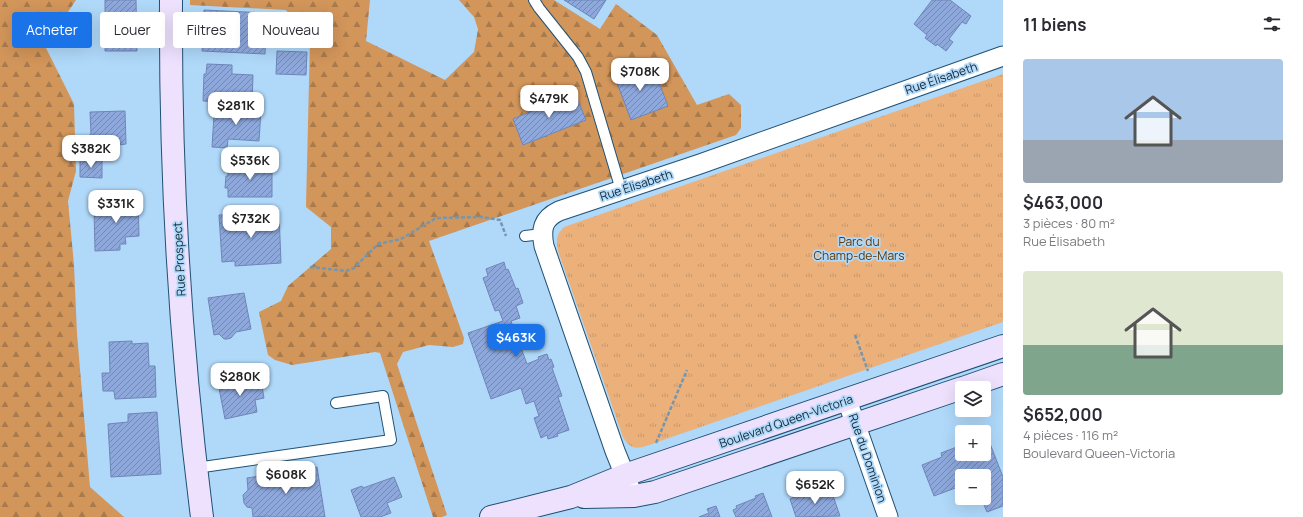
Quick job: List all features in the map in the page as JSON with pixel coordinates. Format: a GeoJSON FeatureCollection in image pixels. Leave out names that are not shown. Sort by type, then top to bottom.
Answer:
{"type":"FeatureCollection","features":[{"type":"Feature","properties":{"kind":"main road","name":"Rue Prospect"},"geometry":{"type":"LineString","coordinates":[[171,0],[170,61],[177,242],[185,364],[202,517]]}},
{"type":"Feature","properties":{"kind":"main road","name":"Boulevard Queen-Victoria"},"geometry":{"type":"LineString","coordinates":[[491,517],[570,497],[625,475],[1003,346]]}},
{"type":"Feature","properties":{"kind":"main road","name":"Boulevard Queen-Victoria"},"geometry":{"type":"LineString","coordinates":[[982,381],[1003,374]]}},
{"type":"Feature","properties":{"kind":"main road","name":"Boulevard Queen-Victoria"},"geometry":{"type":"LineString","coordinates":[[570,497],[634,496],[655,492],[955,390]]}},
{"type":"Feature","properties":{"kind":"street","name":"Rue Élisabeth"},"geometry":{"type":"LineString","coordinates":[[634,496],[615,451],[547,254],[533,235],[550,215],[559,211],[700,164],[1003,56]]}},
{"type":"Feature","properties":{"kind":"street","name":"Rue du Dominion"},"geometry":{"type":"LineString","coordinates":[[847,400],[888,517]]}},
{"type":"Feature","properties":{"kind":"lane"},"geometry":{"type":"LineString","coordinates":[[534,0],[578,57],[586,72],[621,190]]}},
{"type":"Feature","properties":{"kind":"lane"},"geometry":{"type":"LineString","coordinates":[[196,468],[391,440],[383,396],[336,403]]}},
{"type":"Feature","properties":{"kind":"path"},"geometry":{"type":"LineString","coordinates":[[310,267],[346,271],[354,268],[378,244],[401,239],[436,218],[482,217],[500,220],[506,236]]}},
{"type":"Feature","properties":{"kind":"path"},"geometry":{"type":"LineString","coordinates":[[854,335],[875,390]]}},
{"type":"Feature","properties":{"kind":"path"},"geometry":{"type":"LineString","coordinates":[[645,469],[687,370]]}},
{"type":"Feature","properties":{"kind":"green space"},"geometry":{"type":"Polygon","coordinates":[[[0,0],[76,0],[68,12],[12,12],[12,48],[46,48],[74,104],[76,171],[68,201],[74,265],[77,334],[90,487],[124,517],[0,517],[0,0]]]}},
{"type":"Feature","properties":{"kind":"green space"},"geometry":{"type":"Polygon","coordinates":[[[190,0],[370,0],[366,41],[445,80],[474,52],[478,29],[474,17],[459,0],[554,0],[600,29],[616,4],[657,35],[697,105],[729,94],[741,105],[741,128],[736,135],[429,241],[464,338],[463,344],[453,347],[429,345],[403,352],[397,364],[447,515],[442,517],[433,517],[380,353],[375,352],[292,365],[275,360],[268,355],[259,312],[281,301],[288,286],[331,249],[331,227],[306,207],[310,48],[333,48],[333,12],[288,12],[286,10],[190,5],[190,0]]]}},
{"type":"Feature","properties":{"kind":"green space","name":"Parc du Champ-de-Mars"},"geometry":{"type":"Polygon","coordinates":[[[1003,74],[1003,322],[643,447],[636,448],[627,443],[623,437],[558,251],[557,238],[564,227],[1003,74]]]}},
{"type":"Feature","properties":{"kind":"building"},"geometry":{"type":"Polygon","coordinates":[[[105,0],[136,0],[136,12],[105,12],[105,0]]]}},
{"type":"Feature","properties":{"kind":"building"},"geometry":{"type":"Polygon","coordinates":[[[564,0],[606,0],[594,19],[564,0]]]}},
{"type":"Feature","properties":{"kind":"building"},"geometry":{"type":"Polygon","coordinates":[[[932,0],[950,0],[971,16],[966,24],[962,22],[949,39],[953,42],[946,51],[937,44],[936,46],[925,38],[927,35],[914,24],[932,0]]]}},
{"type":"Feature","properties":{"kind":"building"},"geometry":{"type":"Polygon","coordinates":[[[204,10],[248,12],[248,48],[265,48],[265,54],[202,51],[202,48],[240,48],[240,12],[204,12],[204,10]]]}},
{"type":"Feature","properties":{"kind":"building"},"geometry":{"type":"Polygon","coordinates":[[[105,48],[137,48],[137,51],[105,51],[105,48]]]}},
{"type":"Feature","properties":{"kind":"building"},"geometry":{"type":"Polygon","coordinates":[[[277,51],[307,52],[306,75],[276,74],[277,51]]]}},
{"type":"Feature","properties":{"kind":"building"},"geometry":{"type":"Polygon","coordinates":[[[207,64],[232,65],[232,74],[253,75],[252,103],[203,101],[204,74],[206,74],[207,64]]]}},
{"type":"Feature","properties":{"kind":"building"},"geometry":{"type":"Polygon","coordinates":[[[642,64],[646,75],[655,72],[668,106],[631,120],[614,75],[642,64]]]}},
{"type":"Feature","properties":{"kind":"building"},"geometry":{"type":"Polygon","coordinates":[[[575,93],[586,120],[523,145],[513,119],[575,93]]]}},
{"type":"Feature","properties":{"kind":"building"},"geometry":{"type":"Polygon","coordinates":[[[224,108],[261,110],[259,141],[228,139],[227,148],[212,147],[214,115],[224,116],[224,108]]]}},
{"type":"Feature","properties":{"kind":"building"},"geometry":{"type":"Polygon","coordinates":[[[125,111],[126,144],[118,145],[118,141],[114,141],[109,146],[102,144],[97,149],[92,149],[89,147],[86,141],[87,137],[91,134],[90,112],[125,111]]]}},
{"type":"Feature","properties":{"kind":"building"},"geometry":{"type":"Polygon","coordinates":[[[80,160],[102,160],[102,178],[80,177],[80,160]]]}},
{"type":"Feature","properties":{"kind":"building"},"geometry":{"type":"Polygon","coordinates":[[[228,165],[272,165],[272,197],[228,197],[228,188],[225,188],[226,176],[228,176],[228,165]]]}},
{"type":"Feature","properties":{"kind":"building"},"geometry":{"type":"Polygon","coordinates":[[[138,198],[139,236],[125,237],[126,244],[120,244],[120,250],[95,251],[94,211],[106,211],[105,199],[138,198]]]}},
{"type":"Feature","properties":{"kind":"building"},"geometry":{"type":"Polygon","coordinates":[[[279,212],[281,263],[235,266],[235,261],[222,262],[219,215],[279,212]]]}},
{"type":"Feature","properties":{"kind":"building"},"geometry":{"type":"Polygon","coordinates":[[[504,262],[506,270],[508,269],[516,289],[518,288],[523,303],[516,306],[520,318],[511,321],[527,364],[539,359],[538,357],[547,354],[554,367],[552,368],[562,396],[558,397],[569,430],[548,439],[547,435],[541,438],[534,418],[539,416],[534,401],[526,404],[521,388],[491,399],[468,333],[503,321],[499,310],[495,311],[483,278],[488,276],[486,269],[504,262]]]}},
{"type":"Feature","properties":{"kind":"building"},"geometry":{"type":"Polygon","coordinates":[[[244,293],[251,329],[236,332],[231,338],[227,339],[224,339],[219,334],[214,335],[208,298],[244,293]]]}},
{"type":"Feature","properties":{"kind":"building"},"geometry":{"type":"Polygon","coordinates":[[[132,341],[132,344],[148,343],[149,366],[155,366],[156,397],[115,399],[114,391],[103,391],[102,373],[110,373],[109,342],[132,341]]]}},
{"type":"Feature","properties":{"kind":"building"},"geometry":{"type":"Polygon","coordinates":[[[253,376],[255,387],[262,386],[264,398],[255,400],[257,412],[225,419],[218,383],[253,376]]]}},
{"type":"Feature","properties":{"kind":"building"},"geometry":{"type":"Polygon","coordinates":[[[157,412],[161,474],[111,477],[108,424],[128,422],[128,414],[157,412]]]}},
{"type":"Feature","properties":{"kind":"building"},"geometry":{"type":"Polygon","coordinates":[[[991,446],[1003,477],[1003,506],[987,512],[984,505],[991,505],[991,469],[955,469],[955,488],[934,496],[922,465],[942,457],[941,453],[955,448],[955,461],[991,461],[991,446]]]}},
{"type":"Feature","properties":{"kind":"building"},"geometry":{"type":"Polygon","coordinates":[[[317,467],[325,517],[253,517],[252,508],[247,507],[244,503],[243,495],[248,490],[247,478],[317,467]]]}},
{"type":"Feature","properties":{"kind":"building"},"geometry":{"type":"Polygon","coordinates":[[[394,477],[402,497],[387,503],[391,513],[380,517],[361,517],[351,490],[362,486],[363,488],[394,477]]]}},
{"type":"Feature","properties":{"kind":"building"},"geometry":{"type":"Polygon","coordinates":[[[831,490],[840,516],[796,517],[790,499],[802,494],[803,497],[831,490]]]}},
{"type":"Feature","properties":{"kind":"building"},"geometry":{"type":"Polygon","coordinates":[[[763,493],[772,517],[736,517],[733,510],[737,508],[736,506],[756,498],[755,496],[763,493]]]}},
{"type":"Feature","properties":{"kind":"building"},"geometry":{"type":"Polygon","coordinates":[[[716,506],[720,517],[699,517],[709,513],[707,509],[716,506]]]}}]}
